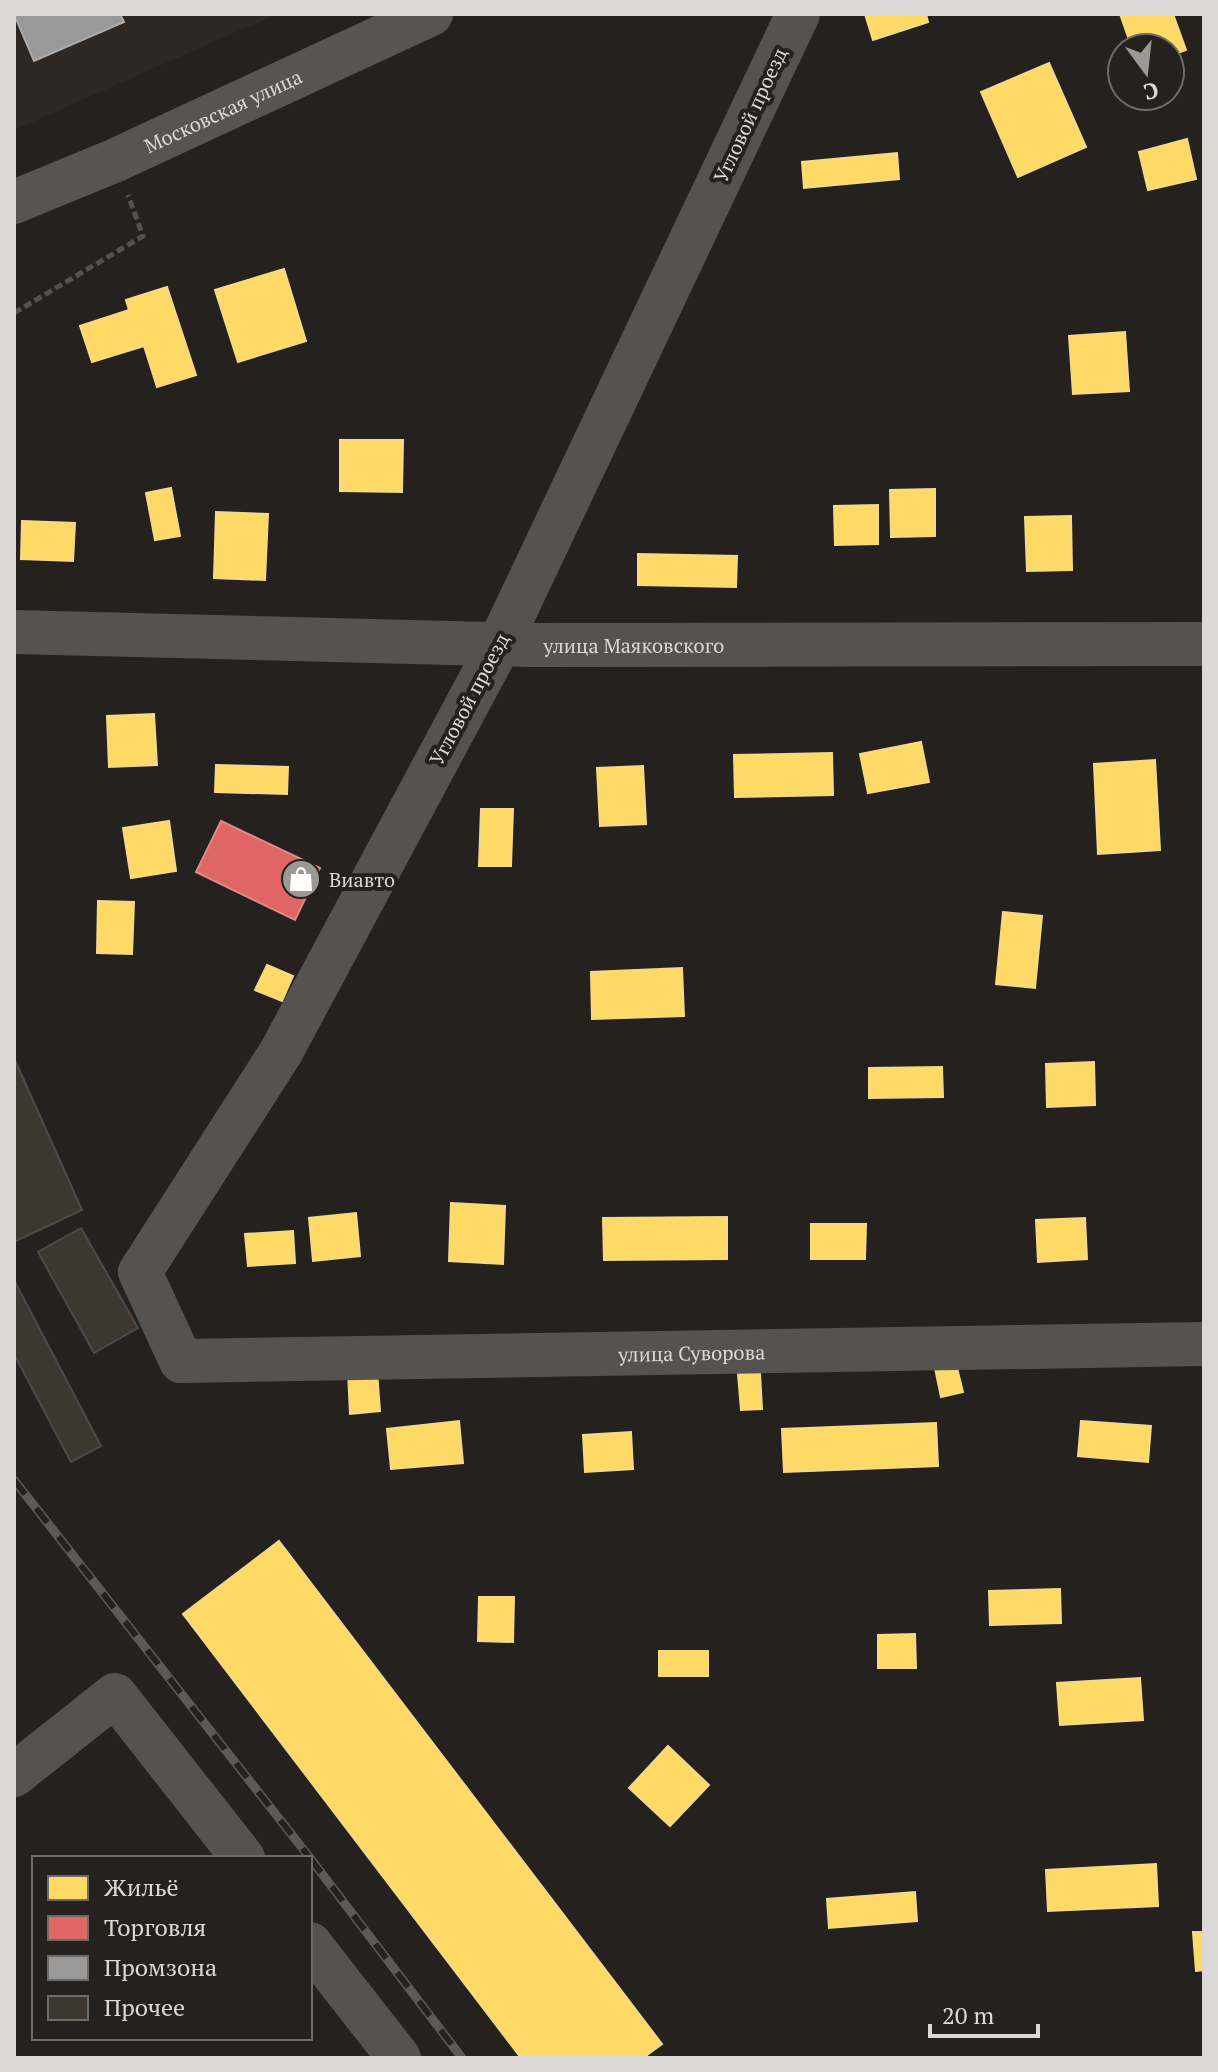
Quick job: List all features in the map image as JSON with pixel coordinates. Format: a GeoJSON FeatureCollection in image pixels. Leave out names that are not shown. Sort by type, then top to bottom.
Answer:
{"type":"FeatureCollection","features":[{"type":"Feature","properties":{"kind":"main road","name":"Московская улица"},"geometry":{"type":"LineString","coordinates":[[14,202],[116,160],[431,14]]}},
{"type":"Feature","properties":{"kind":"street","name":"Угловой проезд"},"geometry":{"type":"LineString","coordinates":[[181,1361],[140,1272],[281,1052],[499,645],[798,14]]}},
{"type":"Feature","properties":{"kind":"street","name":"улица Маяковского"},"geometry":{"type":"LineString","coordinates":[[14,632],[499,645],[1204,644]]}},
{"type":"Feature","properties":{"kind":"street","name":"улица Суворова"},"geometry":{"type":"LineString","coordinates":[[181,1361],[1204,1344]]}},
{"type":"Feature","properties":{"kind":"street"},"geometry":{"type":"LineString","coordinates":[[14,1775],[115,1695],[241,1856]]}},
{"type":"Feature","properties":{"kind":"street"},"geometry":{"type":"LineString","coordinates":[[312,1947],[399,2058]]}},
{"type":"Feature","properties":{"kind":"path"},"geometry":{"type":"LineString","coordinates":[[14,313],[143,236],[116,160]]}},
{"type":"Feature","properties":{"kind":"shaded area"},"geometry":{"type":"Polygon","coordinates":[[[14,14],[277,14],[14,130],[14,14]]]}},
{"type":"Feature","properties":{"kind":"building: Жильё"},"geometry":{"type":"Polygon","coordinates":[[[865,14],[926,14],[928,22],[873,40],[865,14]]]}},
{"type":"Feature","properties":{"kind":"building: Жильё"},"geometry":{"type":"Polygon","coordinates":[[[1120,14],[1173,14],[1180,32],[1126,32],[1120,14]]]}},
{"type":"Feature","properties":{"kind":"building: Жильё"},"geometry":{"type":"Polygon","coordinates":[[[1049,63],[1086,147],[1018,177],[981,92],[1049,63]]]}},
{"type":"Feature","properties":{"kind":"building: Жильё"},"geometry":{"type":"Polygon","coordinates":[[[1187,139],[1196,179],[1148,190],[1139,152],[1187,139]]]}},
{"type":"Feature","properties":{"kind":"building: Жильё"},"geometry":{"type":"Polygon","coordinates":[[[897,153],[899,179],[804,188],[802,162],[897,153]]]}},
{"type":"Feature","properties":{"kind":"building: Жильё"},"geometry":{"type":"Polygon","coordinates":[[[284,269],[306,341],[238,362],[215,290],[284,269]]]}},
{"type":"Feature","properties":{"kind":"building: Жильё"},"geometry":{"type":"Polygon","coordinates":[[[167,287],[196,375],[157,387],[144,346],[92,362],[80,326],[129,310],[126,300],[167,287]]]}},
{"type":"Feature","properties":{"kind":"building: Жильё"},"geometry":{"type":"Polygon","coordinates":[[[1125,332],[1129,391],[1073,394],[1069,336],[1125,332]]]}},
{"type":"Feature","properties":{"kind":"building: Жильё"},"geometry":{"type":"Polygon","coordinates":[[[340,440],[403,440],[402,492],[340,491],[340,440]]]}},
{"type":"Feature","properties":{"kind":"building: Жильё"},"geometry":{"type":"Polygon","coordinates":[[[171,488],[180,536],[155,540],[146,493],[171,488]]]}},
{"type":"Feature","properties":{"kind":"building: Жильё"},"geometry":{"type":"Polygon","coordinates":[[[935,489],[935,536],[891,537],[890,490],[935,489]]]}},
{"type":"Feature","properties":{"kind":"building: Жильё"},"geometry":{"type":"Polygon","coordinates":[[[878,505],[878,544],[835,545],[834,506],[878,505]]]}},
{"type":"Feature","properties":{"kind":"building: Жильё"},"geometry":{"type":"Polygon","coordinates":[[[216,512],[268,514],[265,580],[214,578],[216,512]]]}},
{"type":"Feature","properties":{"kind":"building: Жильё"},"geometry":{"type":"Polygon","coordinates":[[[1071,516],[1072,570],[1027,571],[1025,517],[1071,516]]]}},
{"type":"Feature","properties":{"kind":"building: Жильё"},"geometry":{"type":"Polygon","coordinates":[[[22,521],[75,523],[73,561],[21,559],[22,521]]]}},
{"type":"Feature","properties":{"kind":"building: Жильё"},"geometry":{"type":"Polygon","coordinates":[[[638,554],[737,556],[736,587],[638,585],[638,554]]]}},
{"type":"Feature","properties":{"kind":"building: Жильё"},"geometry":{"type":"Polygon","coordinates":[[[154,714],[157,765],[109,767],[107,716],[154,714]]]}},
{"type":"Feature","properties":{"kind":"building: Жильё"},"geometry":{"type":"Polygon","coordinates":[[[921,742],[929,782],[868,793],[860,754],[921,742]]]}},
{"type":"Feature","properties":{"kind":"building: Жильё"},"geometry":{"type":"Polygon","coordinates":[[[832,753],[833,795],[735,797],[734,755],[832,753]]]}},
{"type":"Feature","properties":{"kind":"building: Жильё"},"geometry":{"type":"Polygon","coordinates":[[[1155,760],[1160,850],[1098,854],[1094,764],[1155,760]]]}},
{"type":"Feature","properties":{"kind":"building: Жильё"},"geometry":{"type":"Polygon","coordinates":[[[216,765],[288,767],[287,794],[215,792],[216,765]]]}},
{"type":"Feature","properties":{"kind":"building: Жильё"},"geometry":{"type":"Polygon","coordinates":[[[643,766],[646,824],[600,826],[597,768],[643,766]]]}},
{"type":"Feature","properties":{"kind":"building: Жильё"},"geometry":{"type":"Polygon","coordinates":[[[481,809],[513,809],[511,866],[479,866],[481,809]]]}},
{"type":"Feature","properties":{"kind":"building: Жильё"},"geometry":{"type":"Polygon","coordinates":[[[169,821],[176,871],[131,878],[123,828],[169,821]]]}},
{"type":"Feature","properties":{"kind":"building: Жильё"},"geometry":{"type":"Polygon","coordinates":[[[98,901],[134,902],[132,954],[97,953],[98,901]]]}},
{"type":"Feature","properties":{"kind":"building: Жильё"},"geometry":{"type":"Polygon","coordinates":[[[1003,912],[1042,916],[1035,988],[996,984],[1003,912]]]}},
{"type":"Feature","properties":{"kind":"building: Жильё"},"geometry":{"type":"Polygon","coordinates":[[[267,965],[293,976],[282,1001],[255,990],[267,965]]]}},
{"type":"Feature","properties":{"kind":"building: Жильё"},"geometry":{"type":"Polygon","coordinates":[[[682,968],[684,1016],[592,1019],[591,972],[682,968]]]}},
{"type":"Feature","properties":{"kind":"building: Жильё"},"geometry":{"type":"Polygon","coordinates":[[[1094,1062],[1095,1105],[1047,1107],[1046,1064],[1094,1062]]]}},
{"type":"Feature","properties":{"kind":"building: Жильё"},"geometry":{"type":"Polygon","coordinates":[[[942,1067],[943,1097],[869,1098],[869,1068],[942,1067]]]}},
{"type":"Feature","properties":{"kind":"building: Жильё"},"geometry":{"type":"Polygon","coordinates":[[[451,1203],[505,1206],[503,1264],[449,1261],[451,1203]]]}},
{"type":"Feature","properties":{"kind":"building: Жильё"},"geometry":{"type":"Polygon","coordinates":[[[356,1213],[360,1256],[313,1261],[309,1218],[356,1213]]]}},
{"type":"Feature","properties":{"kind":"building: Жильё"},"geometry":{"type":"Polygon","coordinates":[[[727,1217],[727,1259],[604,1260],[603,1218],[727,1217]]]}},
{"type":"Feature","properties":{"kind":"building: Жильё"},"geometry":{"type":"Polygon","coordinates":[[[1085,1218],[1087,1259],[1038,1262],[1036,1220],[1085,1218]]]}},
{"type":"Feature","properties":{"kind":"building: Жильё"},"geometry":{"type":"Polygon","coordinates":[[[811,1224],[866,1224],[865,1259],[811,1259],[811,1224]]]}},
{"type":"Feature","properties":{"kind":"building: Жильё"},"geometry":{"type":"Polygon","coordinates":[[[293,1231],[295,1263],[248,1266],[245,1234],[293,1231]]]}},
{"type":"Feature","properties":{"kind":"building: Жильё"},"geometry":{"type":"Polygon","coordinates":[[[956,1364],[963,1392],[941,1397],[935,1368],[956,1364]]]}},
{"type":"Feature","properties":{"kind":"building: Жильё"},"geometry":{"type":"Polygon","coordinates":[[[377,1371],[380,1411],[350,1414],[348,1372],[377,1371]]]}},
{"type":"Feature","properties":{"kind":"building: Жильё"},"geometry":{"type":"Polygon","coordinates":[[[760,1373],[762,1409],[741,1410],[738,1374],[760,1373]]]}},
{"type":"Feature","properties":{"kind":"building: Жильё"},"geometry":{"type":"Polygon","coordinates":[[[459,1421],[463,1463],[391,1469],[387,1429],[459,1421]]]}},
{"type":"Feature","properties":{"kind":"building: Жильё"},"geometry":{"type":"Polygon","coordinates":[[[1081,1421],[1151,1426],[1148,1462],[1078,1456],[1081,1421]]]}},
{"type":"Feature","properties":{"kind":"building: Жильё"},"geometry":{"type":"Polygon","coordinates":[[[936,1423],[938,1466],[784,1472],[782,1429],[936,1423]]]}},
{"type":"Feature","properties":{"kind":"building: Жильё"},"geometry":{"type":"Polygon","coordinates":[[[631,1432],[633,1469],[585,1472],[583,1435],[631,1432]]]}},
{"type":"Feature","properties":{"kind":"building: Жильё"},"geometry":{"type":"Polygon","coordinates":[[[279,1541],[662,2044],[643,2058],[521,2058],[183,1614],[279,1541]]]}},
{"type":"Feature","properties":{"kind":"building: Жильё"},"geometry":{"type":"Polygon","coordinates":[[[1060,1589],[1061,1623],[990,1625],[989,1591],[1060,1589]]]}},
{"type":"Feature","properties":{"kind":"building: Жильё"},"geometry":{"type":"Polygon","coordinates":[[[479,1597],[514,1597],[513,1642],[478,1641],[479,1597]]]}},
{"type":"Feature","properties":{"kind":"building: Жильё"},"geometry":{"type":"Polygon","coordinates":[[[915,1634],[916,1668],[878,1668],[878,1635],[915,1634]]]}},
{"type":"Feature","properties":{"kind":"building: Жильё"},"geometry":{"type":"Polygon","coordinates":[[[659,1651],[708,1651],[708,1676],[659,1676],[659,1651]]]}},
{"type":"Feature","properties":{"kind":"building: Жильё"},"geometry":{"type":"Polygon","coordinates":[[[1140,1678],[1143,1720],[1060,1725],[1057,1683],[1140,1678]]]}},
{"type":"Feature","properties":{"kind":"building: Жильё"},"geometry":{"type":"Polygon","coordinates":[[[668,1746],[709,1785],[670,1826],[629,1788],[668,1746]]]}},
{"type":"Feature","properties":{"kind":"building: Жильё"},"geometry":{"type":"Polygon","coordinates":[[[1156,1864],[1158,1906],[1048,1911],[1046,1870],[1156,1864]]]}},
{"type":"Feature","properties":{"kind":"building: Жильё"},"geometry":{"type":"Polygon","coordinates":[[[915,1892],[917,1921],[829,1928],[827,1899],[915,1892]]]}},
{"type":"Feature","properties":{"kind":"building: Жильё"},"geometry":{"type":"Polygon","coordinates":[[[1193,1932],[1204,1932],[1204,1970],[1196,1971],[1193,1932]]]}},
{"type":"Feature","properties":{"kind":"building: Торговля"},"geometry":{"type":"Polygon","coordinates":[[[221,821],[320,868],[295,920],[196,872],[221,821]]]}},
{"type":"Feature","properties":{"kind":"building: Промзона"},"geometry":{"type":"Polygon","coordinates":[[[14,14],[120,14],[124,22],[34,61],[14,14]]]}},
{"type":"Feature","properties":{"kind":"building: Прочее"},"geometry":{"type":"Polygon","coordinates":[[[14,1058],[82,1210],[14,1242],[14,1058]]]}},
{"type":"Feature","properties":{"kind":"building: Прочее"},"geometry":{"type":"Polygon","coordinates":[[[81,1228],[138,1328],[94,1353],[38,1252],[81,1228]]]}},
{"type":"Feature","properties":{"kind":"building: Прочее"},"geometry":{"type":"Polygon","coordinates":[[[14,1280],[101,1446],[71,1462],[14,1354],[14,1280]]]}},
{"type":"Feature","properties":{"kind":"railway"},"geometry":{"type":"LineString","coordinates":[[14,1480],[308,1856]]}},
{"type":"Feature","properties":{"kind":"railway"},"geometry":{"type":"LineString","coordinates":[[312,1861],[462,2058]]}},
{"type":"Feature","properties":{"kind":"place","name":"Виавто"},"geometry":{"type":"Point","coordinates":[301,879]}}]}
